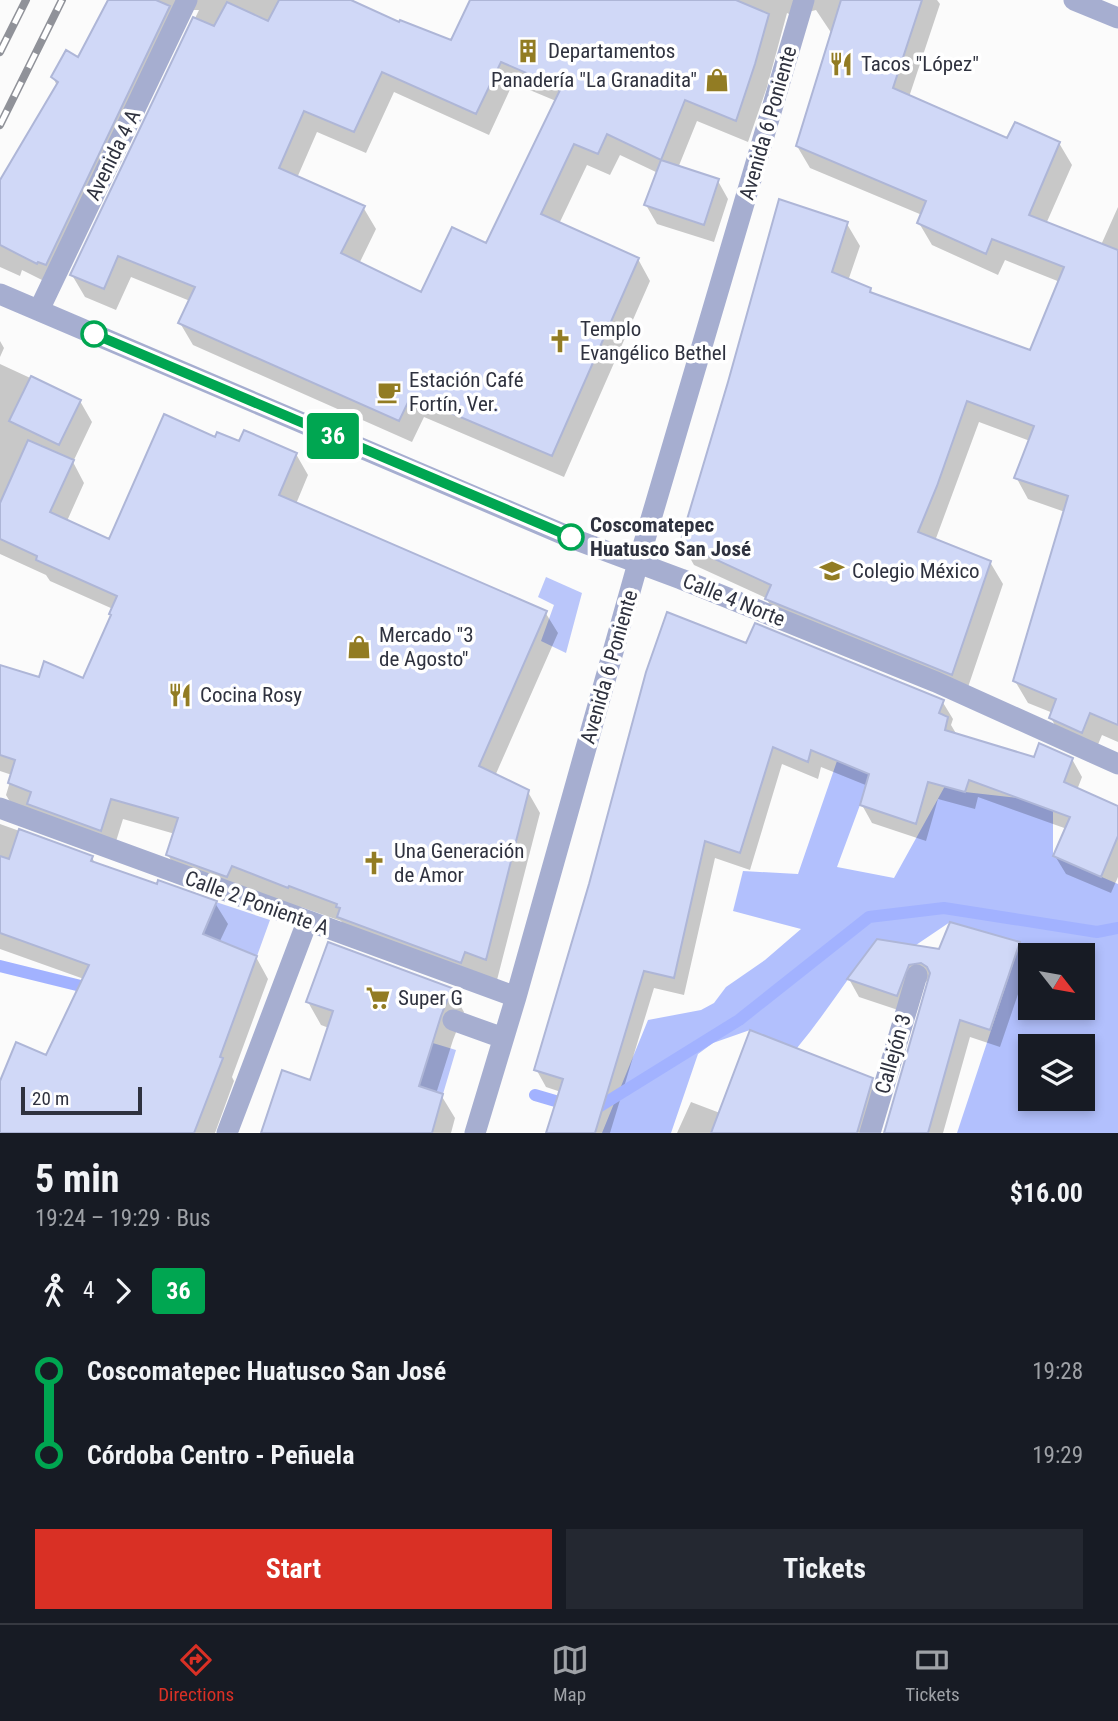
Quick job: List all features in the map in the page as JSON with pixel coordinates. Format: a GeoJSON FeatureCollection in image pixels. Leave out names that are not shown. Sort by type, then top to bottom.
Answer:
{"type":"FeatureCollection","features":[{"type":"Feature","properties":{"kind":"street","name":"Avenida 4 A"},"geometry":{"type":"LineString","coordinates":[[39,310],[187,0]]}},
{"type":"Feature","properties":{"kind":"street","name":"Avenida 6 Poniente"},"geometry":{"type":"LineString","coordinates":[[475,1133],[638,563],[804,0]]}},
{"type":"Feature","properties":{"kind":"street"},"geometry":{"type":"LineString","coordinates":[[1074,0],[1118,18]]}},
{"type":"Feature","properties":{"kind":"street","name":"Calle 4 Norte"},"geometry":{"type":"LineString","coordinates":[[0,293],[566,535],[936,682],[1118,764]]}},
{"type":"Feature","properties":{"kind":"street","name":"Calle 2 Poniente A"},"geometry":{"type":"LineString","coordinates":[[0,807],[516,997]]}},
{"type":"Feature","properties":{"kind":"street"},"geometry":{"type":"LineString","coordinates":[[227,1133],[307,922]]}},
{"type":"Feature","properties":{"kind":"street","name":"Callejón 3"},"geometry":{"type":"LineString","coordinates":[[870,1133],[917,975]]}},
{"type":"Feature","properties":{"kind":"street"},"geometry":{"type":"LineString","coordinates":[[453,1020],[503,1038]]}},
{"type":"Feature","properties":{"kind":"shaded area"},"geometry":{"type":"Polygon","coordinates":[[[546,577],[582,593],[566,653],[541,641],[554,605],[538,597],[546,577]]]}},
{"type":"Feature","properties":{"kind":"shaded area"},"geometry":{"type":"Polygon","coordinates":[[[837,761],[869,774],[837,867],[894,878],[945,786],[965,792],[1018,798],[1053,811],[1053,856],[1118,884],[1118,1133],[957,1133],[1018,949],[1018,1020],[1096,1020],[1096,943],[1020,943],[950,922],[916,945],[877,939],[797,1048],[750,1030],[713,1043],[698,1054],[671,1133],[602,1133],[648,1020],[701,1010],[714,1003],[726,987],[765,960],[801,929],[733,911],[743,871],[798,874],[837,761]]]}},
{"type":"Feature","properties":{"kind":"shaded area"},"geometry":{"type":"Polygon","coordinates":[[[216,902],[270,920],[257,956],[203,934],[216,902]]]}},
{"type":"Feature","properties":{"kind":"shaded area"},"geometry":{"type":"Polygon","coordinates":[[[413,1037],[456,1050],[443,1094],[382,1074],[413,1037]]]}},
{"type":"Feature","properties":{"kind":"building"},"geometry":{"type":"Polygon","coordinates":[[[108,0],[156,0],[170,6],[46,265],[37,264],[0,245],[0,180],[58,82],[51,77],[66,50],[78,57],[108,0]]]}},
{"type":"Feature","properties":{"kind":"building"},"geometry":{"type":"Polygon","coordinates":[[[279,0],[351,0],[399,22],[400,20],[451,40],[470,0],[736,0],[769,14],[736,121],[685,100],[661,160],[607,134],[598,154],[574,144],[541,214],[639,258],[552,456],[411,396],[399,421],[178,323],[195,287],[118,256],[104,289],[70,275],[193,17],[214,26],[227,2],[268,21],[279,0]],[[501,62],[476,114],[382,72],[354,132],[304,111],[279,168],[365,206],[341,253],[421,292],[452,227],[486,243],[561,88],[501,62]]]}},
{"type":"Feature","properties":{"kind":"building"},"geometry":{"type":"Polygon","coordinates":[[[841,0],[922,0],[893,88],[1007,138],[1015,122],[1060,142],[1029,215],[1118,250],[1118,725],[1090,713],[1082,733],[1049,718],[1056,699],[1013,681],[1068,496],[1014,478],[1034,426],[967,401],[918,532],[991,561],[952,675],[765,599],[771,585],[680,543],[779,199],[848,222],[832,272],[871,288],[870,292],[1030,350],[1064,267],[992,239],[986,254],[917,223],[926,201],[796,146],[841,0]]]}},
{"type":"Feature","properties":{"kind":"building"},"geometry":{"type":"Polygon","coordinates":[[[661,160],[719,179],[704,225],[644,205],[661,160]]]}},
{"type":"Feature","properties":{"kind":"building"},"geometry":{"type":"Polygon","coordinates":[[[31,376],[81,400],[59,445],[9,421],[31,376]]]}},
{"type":"Feature","properties":{"kind":"building"},"geometry":{"type":"Polygon","coordinates":[[[164,414],[215,437],[217,432],[239,441],[244,430],[297,453],[279,495],[547,611],[479,766],[529,790],[486,960],[465,952],[461,963],[337,917],[340,908],[336,907],[337,904],[289,886],[288,888],[232,866],[227,877],[166,855],[178,818],[111,799],[101,831],[27,804],[31,792],[8,783],[15,760],[0,755],[0,665],[39,677],[44,661],[83,678],[117,596],[36,560],[37,556],[0,539],[0,503],[28,440],[74,460],[50,512],[109,539],[164,414]]]}},
{"type":"Feature","properties":{"kind":"building"},"geometry":{"type":"Polygon","coordinates":[[[667,612],[746,643],[755,623],[944,700],[939,713],[948,717],[945,730],[1034,757],[1039,743],[1073,758],[1064,782],[1118,806],[1118,836],[1101,877],[1053,856],[1070,817],[969,780],[965,792],[928,782],[916,824],[860,805],[869,774],[811,750],[808,762],[773,747],[740,853],[705,841],[674,978],[644,971],[595,1133],[546,1133],[563,1079],[534,1070],[589,884],[646,672],[667,612]]]}},
{"type":"Feature","properties":{"kind":"building"},"geometry":{"type":"Polygon","coordinates":[[[19,829],[93,856],[91,861],[157,884],[158,880],[217,901],[203,934],[257,956],[220,1057],[223,1058],[194,1133],[0,1133],[0,1081],[16,1042],[46,1055],[89,965],[0,933],[0,856],[9,859],[19,829]]]}},
{"type":"Feature","properties":{"kind":"building"},"geometry":{"type":"Polygon","coordinates":[[[950,922],[1020,942],[990,1030],[960,1020],[928,1133],[884,1133],[930,973],[921,963],[909,965],[897,996],[847,979],[877,939],[939,949],[950,922]]]}},
{"type":"Feature","properties":{"kind":"building"},"geometry":{"type":"Polygon","coordinates":[[[328,942],[452,988],[419,1086],[443,1094],[432,1133],[261,1133],[282,1070],[310,1080],[333,1011],[306,1002],[328,942]]]}},
{"type":"Feature","properties":{"kind":"building"},"geometry":{"type":"Polygon","coordinates":[[[750,1030],[873,1078],[857,1133],[711,1133],[750,1030]]]}},
{"type":"Feature","properties":{"kind":"waterway"},"geometry":{"type":"LineString","coordinates":[[590,1108],[597,1108],[739,1020],[869,917],[944,908],[1097,932],[1118,928]]}},
{"type":"Feature","properties":{"kind":"waterway"},"geometry":{"type":"LineString","coordinates":[[0,966],[93,989]]}},
{"type":"Feature","properties":{"kind":"waterway"},"geometry":{"type":"LineString","coordinates":[[535,1095],[569,1105]]}},
{"type":"Feature","properties":{"kind":"railway"},"geometry":{"type":"LineString","coordinates":[[0,52],[26,0]]}},
{"type":"Feature","properties":{"kind":"railway"},"geometry":{"type":"LineString","coordinates":[[0,125],[62,0]]}},
{"type":"Feature","properties":{"kind":"bus line","name":"36"},"geometry":{"type":"LineString","coordinates":[[94,334],[571,537]]}},
{"type":"Feature","properties":{"kind":"place","name":"Departamentos"},"geometry":{"type":"Point","coordinates":[528,51]}},
{"type":"Feature","properties":{"kind":"place","name":"Tacos \"López\""},"geometry":{"type":"Point","coordinates":[841,64]}},
{"type":"Feature","properties":{"kind":"place","name":"Panadería \"La Granadita\""},"geometry":{"type":"Point","coordinates":[717,80]}},
{"type":"Feature","properties":{"kind":"place","name":"Templo Evangélico Bethel"},"geometry":{"type":"Point","coordinates":[560,341]}},
{"type":"Feature","properties":{"kind":"place","name":"Estación Café Fortín, Ver."},"geometry":{"type":"Point","coordinates":[389,392]}},
{"type":"Feature","properties":{"kind":"place","name":"Coscomatepec Huatusco San José"},"geometry":{"type":"Point","coordinates":[571,537]}},
{"type":"Feature","properties":{"kind":"place","name":"Colegio México"},"geometry":{"type":"Point","coordinates":[832,571]}},
{"type":"Feature","properties":{"kind":"place","name":"Mercado \"3 de Agosto\""},"geometry":{"type":"Point","coordinates":[359,647]}},
{"type":"Feature","properties":{"kind":"place","name":"Cocina Rosy"},"geometry":{"type":"Point","coordinates":[180,695]}},
{"type":"Feature","properties":{"kind":"place","name":"Una Generación de Amor"},"geometry":{"type":"Point","coordinates":[374,863]}},
{"type":"Feature","properties":{"kind":"place","name":"Super G"},"geometry":{"type":"Point","coordinates":[378,998]}}]}
